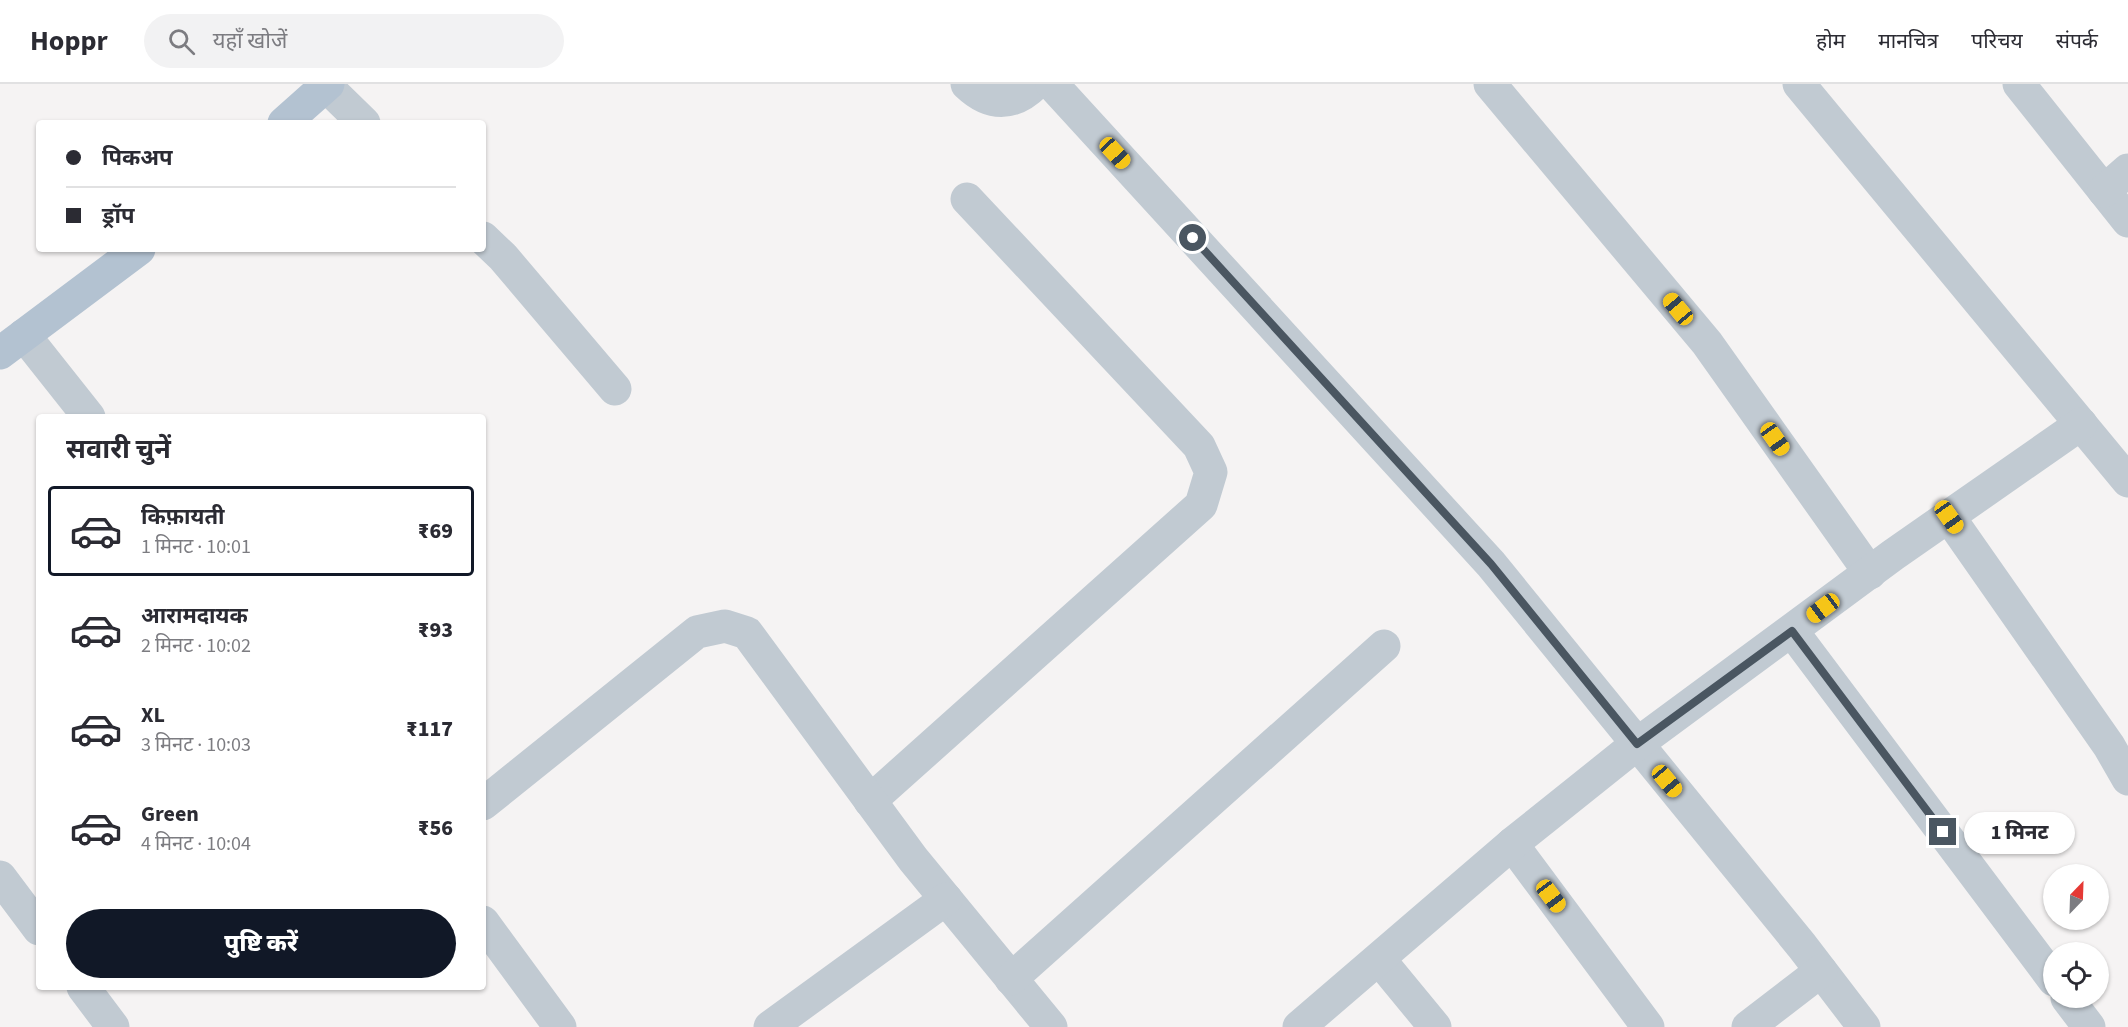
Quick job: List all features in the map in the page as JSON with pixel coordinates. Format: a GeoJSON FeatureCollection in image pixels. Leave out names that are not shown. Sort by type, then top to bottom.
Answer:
{"type":"FeatureCollection","features":[{"type":"Feature","properties":{"kind":"main road"},"geometry":{"type":"LineString","coordinates":[[287,120],[327,85]]}},
{"type":"Feature","properties":{"kind":"main road"},"geometry":{"type":"LineString","coordinates":[[12,344],[135,252]]}},
{"type":"Feature","properties":{"kind":"street"},"geometry":{"type":"LineString","coordinates":[[967,84],[977,94],[996,101],[1023,96],[1035,84]]}},
{"type":"Feature","properties":{"kind":"street"},"geometry":{"type":"LineString","coordinates":[[1052,84],[1491,564],[1864,1027]]}},
{"type":"Feature","properties":{"kind":"street"},"geometry":{"type":"LineString","coordinates":[[1490,84],[1707,343],[1870,573]]}},
{"type":"Feature","properties":{"kind":"street"},"geometry":{"type":"LineString","coordinates":[[1799,84],[2128,482]]}},
{"type":"Feature","properties":{"kind":"street"},"geometry":{"type":"LineString","coordinates":[[2019,84],[2116,181],[2128,221]]}},
{"type":"Feature","properties":{"kind":"street"},"geometry":{"type":"LineString","coordinates":[[327,85],[361,120]]}},
{"type":"Feature","properties":{"kind":"street"},"geometry":{"type":"LineString","coordinates":[[870,801],[1201,505],[1211,472],[1199,447],[967,199]]}},
{"type":"Feature","properties":{"kind":"street"},"geometry":{"type":"LineString","coordinates":[[486,241],[503,257],[615,389]]}},
{"type":"Feature","properties":{"kind":"street"},"geometry":{"type":"LineString","coordinates":[[12,344],[86,414]]}},
{"type":"Feature","properties":{"kind":"street"},"geometry":{"type":"LineString","coordinates":[[1299,1027],[1512,843],[1637,744],[1870,573],[2081,424]]}},
{"type":"Feature","properties":{"kind":"street"},"geometry":{"type":"LineString","coordinates":[[1949,517],[2109,747],[2128,779]]}},
{"type":"Feature","properties":{"kind":"street"},"geometry":{"type":"LineString","coordinates":[[486,802],[697,632],[725,626],[747,633],[870,801],[946,899],[1051,1027]]}},
{"type":"Feature","properties":{"kind":"street"},"geometry":{"type":"LineString","coordinates":[[1792,631],[2043,965]]}},
{"type":"Feature","properties":{"kind":"street"},"geometry":{"type":"LineString","coordinates":[[1011,979],[1384,646]]}},
{"type":"Feature","properties":{"kind":"street"},"geometry":{"type":"LineString","coordinates":[[1512,843],[1648,1027]]}},
{"type":"Feature","properties":{"kind":"street"},"geometry":{"type":"LineString","coordinates":[[0,877],[36,925]]}},
{"type":"Feature","properties":{"kind":"street"},"geometry":{"type":"LineString","coordinates":[[770,1027],[946,899]]}},
{"type":"Feature","properties":{"kind":"street"},"geometry":{"type":"LineString","coordinates":[[486,926],[560,1027]]}},
{"type":"Feature","properties":{"kind":"street"},"geometry":{"type":"LineString","coordinates":[[1378,959],[1435,1027]]}},
{"type":"Feature","properties":{"kind":"street"},"geometry":{"type":"LineString","coordinates":[[1748,1027],[1821,971]]}},
{"type":"Feature","properties":{"kind":"street"},"geometry":{"type":"LineString","coordinates":[[85,990],[113,1027]]}},
{"type":"Feature","properties":{"kind":"street"},"geometry":{"type":"LineString","coordinates":[[2075,1008],[2089,1027]]}},
{"type":"Feature","properties":{"kind":"route"},"geometry":{"type":"LineString","coordinates":[[1193,238],[1491,564],[1637,744],[1792,631],[1943,832]]}}]}
